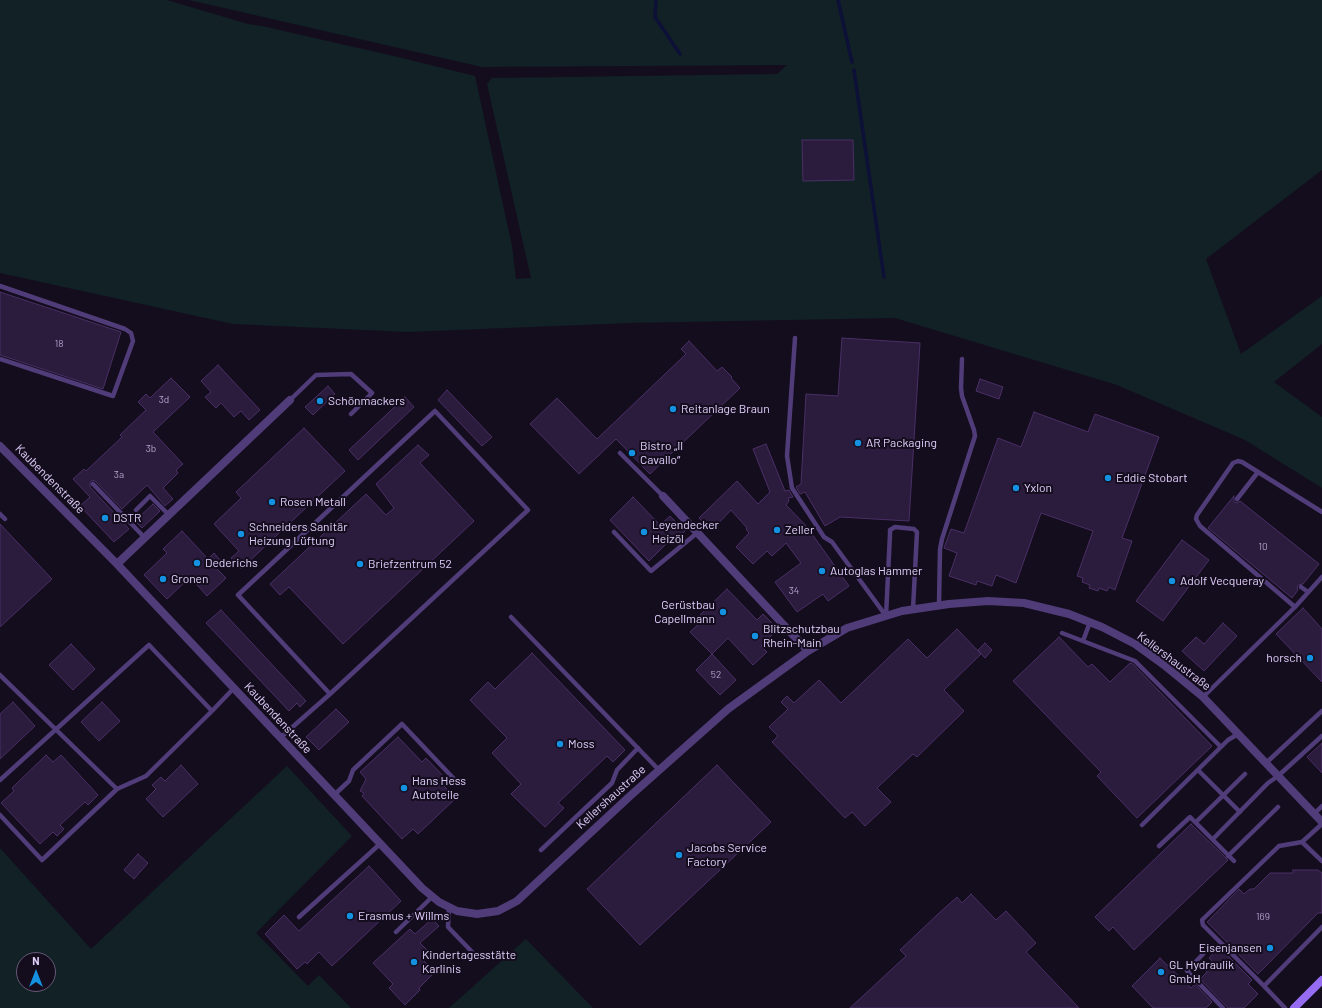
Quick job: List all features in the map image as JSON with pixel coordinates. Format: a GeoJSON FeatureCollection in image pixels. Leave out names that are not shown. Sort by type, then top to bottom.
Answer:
{"type":"FeatureCollection","features":[{"type":"Feature","properties":{"kind":"main road"},"geometry":{"type":"LineString","coordinates":[[1294,1008],[1322,980]]}},
{"type":"Feature","properties":{"kind":"street"},"geometry":{"type":"LineString","coordinates":[[117,564],[290,400]]}},
{"type":"Feature","properties":{"kind":"street","name":"Kaubendenstraße"},"geometry":{"type":"LineString","coordinates":[[0,446],[117,564],[422,888]]}},
{"type":"Feature","properties":{"kind":"street"},"geometry":{"type":"LineString","coordinates":[[663,496],[808,651]]}},
{"type":"Feature","properties":{"kind":"street","name":"Kellershaustraße"},"geometry":{"type":"LineString","coordinates":[[422,888],[439,902],[457,911],[477,914],[498,911],[518,901],[728,709],[808,651],[847,628],[886,616],[912,609],[939,605],[988,601],[1024,603],[1069,614],[1090,622],[1136,644],[1203,697],[1322,823]]}},
{"type":"Feature","properties":{"kind":"lane"},"geometry":{"type":"LineString","coordinates":[[0,286],[125,329],[131,333],[132,341],[113,396],[0,358]]}},
{"type":"Feature","properties":{"kind":"lane"},"geometry":{"type":"LineString","coordinates":[[795,338],[786,456],[792,488],[824,537],[832,542],[886,616]]}},
{"type":"Feature","properties":{"kind":"lane"},"geometry":{"type":"LineString","coordinates":[[939,605],[940,549],[942,539],[975,436],[962,396],[962,359]]}},
{"type":"Feature","properties":{"kind":"lane"},"geometry":{"type":"LineString","coordinates":[[290,400],[316,375],[351,374],[372,393],[351,414]]}},
{"type":"Feature","properties":{"kind":"lane"},"geometry":{"type":"LineString","coordinates":[[280,738],[330,694],[528,510],[435,411],[238,595],[330,694]]}},
{"type":"Feature","properties":{"kind":"lane"},"geometry":{"type":"LineString","coordinates":[[620,453],[663,496]]}},
{"type":"Feature","properties":{"kind":"lane"},"geometry":{"type":"LineString","coordinates":[[1295,607],[1200,526],[1196,519],[1198,512],[1235,462],[1242,462],[1322,512]]}},
{"type":"Feature","properties":{"kind":"lane"},"geometry":{"type":"LineString","coordinates":[[1237,499],[1258,472]]}},
{"type":"Feature","properties":{"kind":"lane"},"geometry":{"type":"LineString","coordinates":[[93,484],[144,538]]}},
{"type":"Feature","properties":{"kind":"lane"},"geometry":{"type":"LineString","coordinates":[[136,510],[150,496],[169,515]]}},
{"type":"Feature","properties":{"kind":"lane"},"geometry":{"type":"LineString","coordinates":[[0,514],[5,519]]}},
{"type":"Feature","properties":{"kind":"lane"},"geometry":{"type":"LineString","coordinates":[[886,616],[890,530],[895,527],[914,529],[917,532],[912,609]]}},
{"type":"Feature","properties":{"kind":"lane"},"geometry":{"type":"LineString","coordinates":[[614,532],[651,571],[697,533]]}},
{"type":"Feature","properties":{"kind":"lane"},"geometry":{"type":"LineString","coordinates":[[1203,697],[1295,607],[1322,577]]}},
{"type":"Feature","properties":{"kind":"lane"},"geometry":{"type":"LineString","coordinates":[[1301,587],[1308,592]]}},
{"type":"Feature","properties":{"kind":"lane"},"geometry":{"type":"LineString","coordinates":[[511,617],[660,770]]}},
{"type":"Feature","properties":{"kind":"lane"},"geometry":{"type":"LineString","coordinates":[[1083,641],[1090,622]]}},
{"type":"Feature","properties":{"kind":"lane"},"geometry":{"type":"LineString","coordinates":[[1062,634],[1135,661],[1221,747]]}},
{"type":"Feature","properties":{"kind":"lane"},"geometry":{"type":"LineString","coordinates":[[0,780],[149,645],[212,710]]}},
{"type":"Feature","properties":{"kind":"lane"},"geometry":{"type":"LineString","coordinates":[[0,675],[117,789]]}},
{"type":"Feature","properties":{"kind":"lane"},"geometry":{"type":"LineString","coordinates":[[0,684],[5,680]]}},
{"type":"Feature","properties":{"kind":"lane"},"geometry":{"type":"LineString","coordinates":[[0,815],[42,860],[117,789],[146,776],[234,688]]}},
{"type":"Feature","properties":{"kind":"lane"},"geometry":{"type":"LineString","coordinates":[[1266,763],[1322,711]]}},
{"type":"Feature","properties":{"kind":"lane"},"geometry":{"type":"LineString","coordinates":[[334,795],[349,780],[353,770],[402,724],[456,781]]}},
{"type":"Feature","properties":{"kind":"lane"},"geometry":{"type":"LineString","coordinates":[[1142,825],[1221,747],[1238,734]]}},
{"type":"Feature","properties":{"kind":"lane"},"geometry":{"type":"LineString","coordinates":[[1213,839],[1268,783],[1278,776],[1322,736]]}},
{"type":"Feature","properties":{"kind":"lane"},"geometry":{"type":"LineString","coordinates":[[541,850],[612,783],[616,770],[638,748]]}},
{"type":"Feature","properties":{"kind":"lane"},"geometry":{"type":"LineString","coordinates":[[1198,770],[1240,812]]}},
{"type":"Feature","properties":{"kind":"lane"},"geometry":{"type":"LineString","coordinates":[[1196,822],[1245,774]]}},
{"type":"Feature","properties":{"kind":"lane"},"geometry":{"type":"LineString","coordinates":[[1314,814],[1322,806]]}},
{"type":"Feature","properties":{"kind":"lane"},"geometry":{"type":"LineString","coordinates":[[1228,856],[1278,807]]}},
{"type":"Feature","properties":{"kind":"lane"},"geometry":{"type":"LineString","coordinates":[[1159,846],[1190,816],[1234,861]]}},
{"type":"Feature","properties":{"kind":"lane"},"geometry":{"type":"LineString","coordinates":[[1285,1008],[1203,925],[1202,920],[1279,846],[1302,842],[1322,823]]}},
{"type":"Feature","properties":{"kind":"lane"},"geometry":{"type":"LineString","coordinates":[[1302,842],[1322,860]]}},
{"type":"Feature","properties":{"kind":"lane"},"geometry":{"type":"LineString","coordinates":[[299,917],[380,844]]}},
{"type":"Feature","properties":{"kind":"lane"},"geometry":{"type":"LineString","coordinates":[[396,932],[432,897]]}},
{"type":"Feature","properties":{"kind":"lane"},"geometry":{"type":"LineString","coordinates":[[449,907],[448,927],[475,955]]}},
{"type":"Feature","properties":{"kind":"lane"},"geometry":{"type":"LineString","coordinates":[[1264,986],[1322,927]]}},
{"type":"Feature","properties":{"kind":"lane"},"geometry":{"type":"LineString","coordinates":[[1203,954],[1187,971],[1223,1008]]}},
{"type":"Feature","properties":{"kind":"shaded area"},"geometry":{"type":"Polygon","coordinates":[[[0,0],[167,0],[248,24],[398,57],[475,76],[512,246],[516,279],[531,278],[487,84],[492,78],[777,74],[787,65],[482,67],[189,0],[1322,0],[1322,170],[1206,259],[1241,354],[1322,296],[1322,344],[1274,382],[1322,417],[1322,488],[1245,440],[1117,385],[895,318],[629,323],[408,332],[233,324],[0,273],[0,0]]]}},
{"type":"Feature","properties":{"kind":"shaded area"},"geometry":{"type":"Polygon","coordinates":[[[287,766],[352,836],[256,933],[308,986],[319,975],[351,1008],[0,1008],[0,848],[91,949],[287,766]]]}},
{"type":"Feature","properties":{"kind":"shaded area"},"geometry":{"type":"Polygon","coordinates":[[[526,939],[593,1008],[449,1008],[526,939]]]}},
{"type":"Feature","properties":{"kind":"building"},"geometry":{"type":"Polygon","coordinates":[[[802,140],[853,140],[854,180],[803,181],[802,140]]]}},
{"type":"Feature","properties":{"kind":"building"},"geometry":{"type":"Polygon","coordinates":[[[0,292],[121,332],[103,389],[0,355],[0,292]]]}},
{"type":"Feature","properties":{"kind":"building","name":"AR Packaging"},"geometry":{"type":"Polygon","coordinates":[[[842,338],[920,343],[909,521],[840,517],[825,526],[805,492],[800,494],[796,487],[801,484],[806,394],[838,396],[842,338]]]}},
{"type":"Feature","properties":{"kind":"building","name":"Reitanlage Braun"},"geometry":{"type":"Polygon","coordinates":[[[689,341],[717,371],[722,367],[740,388],[650,474],[616,439],[579,474],[530,424],[557,398],[597,439],[686,354],[681,349],[689,341]]]}},
{"type":"Feature","properties":{"kind":"building"},"geometry":{"type":"Polygon","coordinates":[[[218,365],[260,410],[249,420],[241,411],[234,417],[221,403],[216,408],[205,397],[211,392],[201,381],[218,365]]]}},
{"type":"Feature","properties":{"kind":"building"},"geometry":{"type":"Polygon","coordinates":[[[171,378],[190,397],[153,432],[183,464],[176,470],[178,473],[163,488],[173,499],[165,506],[147,485],[122,509],[95,481],[92,480],[90,483],[90,487],[129,529],[114,542],[80,506],[90,497],[73,479],[84,469],[86,471],[122,437],[120,435],[146,410],[138,402],[146,394],[150,398],[171,378]]]}},
{"type":"Feature","properties":{"kind":"building"},"geometry":{"type":"Polygon","coordinates":[[[980,379],[1003,387],[999,399],[976,391],[980,379]]]}},
{"type":"Feature","properties":{"kind":"building","name":"Schönmackers"},"geometry":{"type":"Polygon","coordinates":[[[328,386],[335,394],[313,415],[305,407],[328,386]]]}},
{"type":"Feature","properties":{"kind":"building"},"geometry":{"type":"Polygon","coordinates":[[[447,390],[492,437],[482,446],[438,400],[447,390]]]}},
{"type":"Feature","properties":{"kind":"building"},"geometry":{"type":"Polygon","coordinates":[[[405,397],[414,407],[358,460],[349,450],[405,397]]]}},
{"type":"Feature","properties":{"kind":"building"},"geometry":{"type":"Polygon","coordinates":[[[1034,412],[1088,432],[1095,414],[1159,437],[1122,538],[1132,541],[1115,590],[1109,587],[1107,591],[1099,588],[1098,591],[1089,588],[1090,585],[1082,582],[1083,578],[1077,576],[1093,531],[1041,513],[1016,583],[996,575],[992,586],[977,581],[976,585],[949,576],[957,553],[944,548],[951,529],[964,533],[998,438],[1021,447],[1034,412]]]}},
{"type":"Feature","properties":{"kind":"building"},"geometry":{"type":"Polygon","coordinates":[[[304,428],[345,471],[241,569],[231,558],[239,551],[214,524],[241,498],[236,492],[304,428]]]}},
{"type":"Feature","properties":{"kind":"building"},"geometry":{"type":"Polygon","coordinates":[[[766,444],[785,491],[789,490],[793,497],[788,498],[789,501],[786,505],[813,533],[812,534],[849,586],[828,601],[823,594],[797,612],[775,582],[801,563],[786,543],[772,556],[767,551],[753,564],[736,547],[749,533],[746,529],[747,528],[731,510],[711,531],[699,518],[737,481],[758,504],[770,492],[753,449],[766,444]]]}},
{"type":"Feature","properties":{"kind":"building","name":"Briefzentrum 52"},"geometry":{"type":"Polygon","coordinates":[[[418,445],[429,455],[420,463],[474,521],[343,644],[289,587],[280,595],[270,584],[366,494],[386,515],[394,508],[376,484],[418,445]]]}},
{"type":"Feature","properties":{"kind":"building"},"geometry":{"type":"Polygon","coordinates":[[[1234,496],[1234,502],[1237,503],[1240,501],[1319,564],[1303,584],[1298,585],[1298,590],[1292,598],[1208,528],[1234,496]]]}},
{"type":"Feature","properties":{"kind":"building","name":"Leyendecker Heizöl"},"geometry":{"type":"Polygon","coordinates":[[[633,497],[660,525],[670,516],[685,531],[674,542],[671,539],[649,561],[610,520],[633,497]]]}},
{"type":"Feature","properties":{"kind":"building"},"geometry":{"type":"Polygon","coordinates":[[[153,504],[160,511],[142,528],[135,521],[153,504]]]}},
{"type":"Feature","properties":{"kind":"building"},"geometry":{"type":"Polygon","coordinates":[[[0,524],[52,579],[0,627],[0,524]]]}},
{"type":"Feature","properties":{"kind":"building","name":"Dederichs"},"geometry":{"type":"Polygon","coordinates":[[[182,531],[208,559],[214,553],[220,560],[214,566],[226,578],[207,596],[190,577],[167,599],[144,575],[167,553],[163,549],[182,531]]]}},
{"type":"Feature","properties":{"kind":"building","name":"Adolf Vecqueray"},"geometry":{"type":"Polygon","coordinates":[[[1182,540],[1209,560],[1163,621],[1136,601],[1182,540]]]}},
{"type":"Feature","properties":{"kind":"building"},"geometry":{"type":"Polygon","coordinates":[[[727,589],[757,620],[763,614],[778,629],[761,646],[767,652],[753,665],[728,638],[712,654],[690,632],[704,619],[700,615],[727,589]]]}},
{"type":"Feature","properties":{"kind":"building","name":"horsch"},"geometry":{"type":"Polygon","coordinates":[[[1303,608],[1322,629],[1322,682],[1276,634],[1303,608]]]}},
{"type":"Feature","properties":{"kind":"building"},"geometry":{"type":"Polygon","coordinates":[[[221,610],[306,701],[300,707],[297,703],[289,711],[206,623],[221,610]]]}},
{"type":"Feature","properties":{"kind":"building"},"geometry":{"type":"Polygon","coordinates":[[[1223,623],[1237,636],[1204,671],[1182,651],[1196,637],[1204,644],[1223,623]]]}},
{"type":"Feature","properties":{"kind":"building"},"geometry":{"type":"Polygon","coordinates":[[[957,629],[981,654],[944,690],[964,711],[917,757],[913,754],[877,788],[891,802],[865,826],[852,812],[845,818],[772,742],[778,736],[769,727],[788,709],[781,702],[787,696],[794,703],[819,680],[841,703],[908,639],[927,658],[957,629]]]}},
{"type":"Feature","properties":{"kind":"building"},"geometry":{"type":"Polygon","coordinates":[[[1059,637],[1088,667],[1092,664],[1110,682],[1130,663],[1133,664],[1212,746],[1137,818],[1097,776],[1101,772],[1013,681],[1059,637]]]}},
{"type":"Feature","properties":{"kind":"building"},"geometry":{"type":"Polygon","coordinates":[[[985,643],[992,650],[985,658],[978,650],[985,643]]]}},
{"type":"Feature","properties":{"kind":"building"},"geometry":{"type":"Polygon","coordinates":[[[71,644],[95,669],[73,690],[49,665],[71,644]]]}},
{"type":"Feature","properties":{"kind":"building","name":"Moss"},"geometry":{"type":"Polygon","coordinates":[[[532,653],[625,750],[613,762],[607,756],[558,803],[564,808],[545,827],[511,794],[521,784],[492,753],[507,738],[470,700],[488,682],[495,689],[532,653]]]}},
{"type":"Feature","properties":{"kind":"building"},"geometry":{"type":"Polygon","coordinates":[[[712,654],[736,680],[720,695],[696,670],[712,654]]]}},
{"type":"Feature","properties":{"kind":"building"},"geometry":{"type":"Polygon","coordinates":[[[13,702],[35,726],[0,759],[0,714],[13,702]]]}},
{"type":"Feature","properties":{"kind":"building"},"geometry":{"type":"Polygon","coordinates":[[[102,702],[120,721],[99,741],[81,722],[102,702]]]}},
{"type":"Feature","properties":{"kind":"building"},"geometry":{"type":"Polygon","coordinates":[[[336,709],[349,722],[319,750],[306,737],[336,709]]]}},
{"type":"Feature","properties":{"kind":"building","name":"Hans Hess Autoteile"},"geometry":{"type":"Polygon","coordinates":[[[398,737],[422,762],[426,758],[446,779],[442,784],[456,798],[418,834],[413,829],[402,839],[362,796],[364,793],[360,791],[366,779],[360,772],[398,737]]]}},
{"type":"Feature","properties":{"kind":"building"},"geometry":{"type":"Polygon","coordinates":[[[1322,743],[1322,773],[1307,757],[1322,743]]]}},
{"type":"Feature","properties":{"kind":"building"},"geometry":{"type":"Polygon","coordinates":[[[46,755],[53,762],[61,755],[98,795],[88,805],[85,802],[60,825],[64,829],[57,836],[53,832],[40,844],[1,803],[14,791],[12,788],[46,755]]]}},
{"type":"Feature","properties":{"kind":"building"},"geometry":{"type":"Polygon","coordinates":[[[181,765],[198,784],[163,817],[146,799],[156,789],[152,785],[161,777],[165,781],[181,765]]]}},
{"type":"Feature","properties":{"kind":"building","name":"Jacobs Service Factory"},"geometry":{"type":"Polygon","coordinates":[[[717,765],[771,822],[640,945],[587,889],[717,765]]]}},
{"type":"Feature","properties":{"kind":"building"},"geometry":{"type":"Polygon","coordinates":[[[1191,824],[1228,860],[1134,950],[1113,927],[1109,931],[1095,917],[1191,824]]]}},
{"type":"Feature","properties":{"kind":"building"},"geometry":{"type":"Polygon","coordinates":[[[138,854],[148,863],[134,879],[124,870],[138,854]]]}},
{"type":"Feature","properties":{"kind":"building","name":"Erasmus + Willms"},"geometry":{"type":"Polygon","coordinates":[[[369,866],[401,901],[332,966],[319,952],[307,964],[305,962],[297,969],[265,934],[284,915],[299,931],[369,866]]]}},
{"type":"Feature","properties":{"kind":"building"},"geometry":{"type":"Polygon","coordinates":[[[1293,870],[1318,870],[1322,873],[1322,913],[1318,913],[1258,974],[1207,922],[1239,889],[1244,894],[1250,889],[1254,889],[1270,873],[1293,873],[1293,870]]]}},
{"type":"Feature","properties":{"kind":"building"},"geometry":{"type":"Polygon","coordinates":[[[971,894],[996,920],[1006,911],[1036,943],[1026,952],[1079,1008],[850,1008],[906,956],[900,950],[937,915],[957,897],[962,903],[971,894]]]}},
{"type":"Feature","properties":{"kind":"building"},"geometry":{"type":"Polygon","coordinates":[[[432,919],[439,926],[420,943],[428,951],[425,953],[428,956],[423,960],[435,972],[405,1005],[389,988],[393,984],[373,963],[410,929],[415,934],[432,919]]]}},
{"type":"Feature","properties":{"kind":"building"},"geometry":{"type":"Polygon","coordinates":[[[1219,947],[1252,980],[1248,984],[1258,994],[1244,1008],[1228,1008],[1200,979],[1207,972],[1204,969],[1212,961],[1209,958],[1219,947]]]}},
{"type":"Feature","properties":{"kind":"building","name":"GL Hydraulik GmbH"},"geometry":{"type":"Polygon","coordinates":[[[1160,958],[1191,988],[1195,984],[1212,1002],[1206,1008],[1153,1008],[1132,986],[1160,958]]]}},
{"type":"Feature","properties":{"kind":"waterway"},"geometry":{"type":"LineString","coordinates":[[656,0],[655,17],[680,54]]}},
{"type":"Feature","properties":{"kind":"waterway"},"geometry":{"type":"LineString","coordinates":[[838,0],[852,62]]}},
{"type":"Feature","properties":{"kind":"waterway"},"geometry":{"type":"LineString","coordinates":[[854,70],[884,277]]}},
{"type":"Feature","properties":{"kind":"place","name":"Schönmackers"},"geometry":{"type":"Point","coordinates":[320,401]}},
{"type":"Feature","properties":{"kind":"place","name":"Reitanlage Braun"},"geometry":{"type":"Point","coordinates":[673,409]}},
{"type":"Feature","properties":{"kind":"place","name":"AR Packaging"},"geometry":{"type":"Point","coordinates":[858,443]}},
{"type":"Feature","properties":{"kind":"place","name":"Bistro „Il Cavallo“"},"geometry":{"type":"Point","coordinates":[632,453]}},
{"type":"Feature","properties":{"kind":"place","name":"Eddie Stobart"},"geometry":{"type":"Point","coordinates":[1108,478]}},
{"type":"Feature","properties":{"kind":"place","name":"Yxlon"},"geometry":{"type":"Point","coordinates":[1016,488]}},
{"type":"Feature","properties":{"kind":"place","name":"Rosen Metall"},"geometry":{"type":"Point","coordinates":[272,502]}},
{"type":"Feature","properties":{"kind":"place","name":"DSTR"},"geometry":{"type":"Point","coordinates":[105,518]}},
{"type":"Feature","properties":{"kind":"place","name":"Zeller"},"geometry":{"type":"Point","coordinates":[777,530]}},
{"type":"Feature","properties":{"kind":"place","name":"Leyendecker Heizöl"},"geometry":{"type":"Point","coordinates":[644,532]}},
{"type":"Feature","properties":{"kind":"place","name":"Schneiders Sanitär Heizung Lüftung"},"geometry":{"type":"Point","coordinates":[241,534]}},
{"type":"Feature","properties":{"kind":"place","name":"Dederichs"},"geometry":{"type":"Point","coordinates":[197,563]}},
{"type":"Feature","properties":{"kind":"place","name":"Briefzentrum 52"},"geometry":{"type":"Point","coordinates":[360,564]}},
{"type":"Feature","properties":{"kind":"place","name":"Autoglas Hammer"},"geometry":{"type":"Point","coordinates":[822,571]}},
{"type":"Feature","properties":{"kind":"place","name":"Gronen"},"geometry":{"type":"Point","coordinates":[163,579]}},
{"type":"Feature","properties":{"kind":"place","name":"Adolf Vecqueray"},"geometry":{"type":"Point","coordinates":[1172,581]}},
{"type":"Feature","properties":{"kind":"place","name":"Gerüstbau Capellmann"},"geometry":{"type":"Point","coordinates":[723,612]}},
{"type":"Feature","properties":{"kind":"place","name":"Blitzschutzbau Rhein-Main"},"geometry":{"type":"Point","coordinates":[755,636]}},
{"type":"Feature","properties":{"kind":"place","name":"horsch"},"geometry":{"type":"Point","coordinates":[1310,658]}},
{"type":"Feature","properties":{"kind":"place","name":"Moss"},"geometry":{"type":"Point","coordinates":[560,744]}},
{"type":"Feature","properties":{"kind":"place","name":"Hans Hess Autoteile"},"geometry":{"type":"Point","coordinates":[404,788]}},
{"type":"Feature","properties":{"kind":"place","name":"Jacobs Service Factory"},"geometry":{"type":"Point","coordinates":[679,855]}},
{"type":"Feature","properties":{"kind":"place","name":"Erasmus + Willms"},"geometry":{"type":"Point","coordinates":[350,916]}},
{"type":"Feature","properties":{"kind":"place","name":"Eisenjansen"},"geometry":{"type":"Point","coordinates":[1270,948]}},
{"type":"Feature","properties":{"kind":"place","name":"Kindertagesstätte Karlinis"},"geometry":{"type":"Point","coordinates":[414,962]}},
{"type":"Feature","properties":{"kind":"place","name":"GL Hydraulik GmbH"},"geometry":{"type":"Point","coordinates":[1161,972]}}]}
